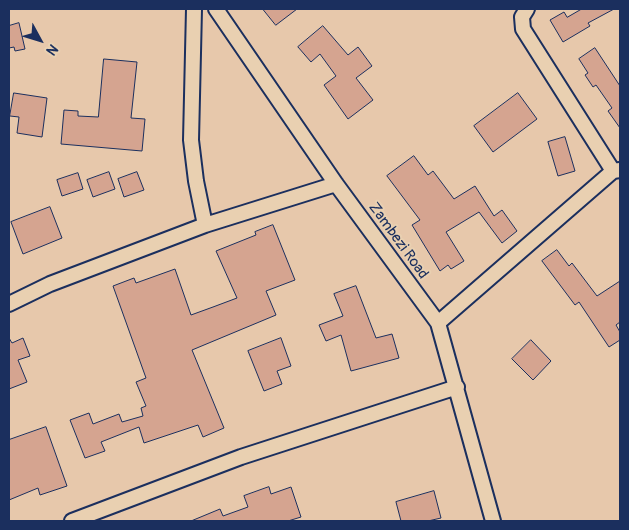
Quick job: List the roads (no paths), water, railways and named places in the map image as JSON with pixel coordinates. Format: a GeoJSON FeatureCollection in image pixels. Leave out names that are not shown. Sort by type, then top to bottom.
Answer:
{"type":"FeatureCollection","features":[{"type":"Feature","properties":{"kind":"street"},"geometry":{"type":"LineString","coordinates":[[194,9],[191,140],[196,181],[205,224]]}},
{"type":"Feature","properties":{"kind":"street","name":"Zambezi Road"},"geometry":{"type":"LineString","coordinates":[[216,9],[336,184],[438,323],[493,521]]}},
{"type":"Feature","properties":{"kind":"street"},"geometry":{"type":"LineString","coordinates":[[438,323],[617,171],[523,29],[522,17],[527,9]]}},
{"type":"Feature","properties":{"kind":"street"},"geometry":{"type":"LineString","coordinates":[[9,304],[50,284],[205,224],[336,184]]}},
{"type":"Feature","properties":{"kind":"street"},"geometry":{"type":"LineString","coordinates":[[72,521],[241,457],[457,387]]}}]}
